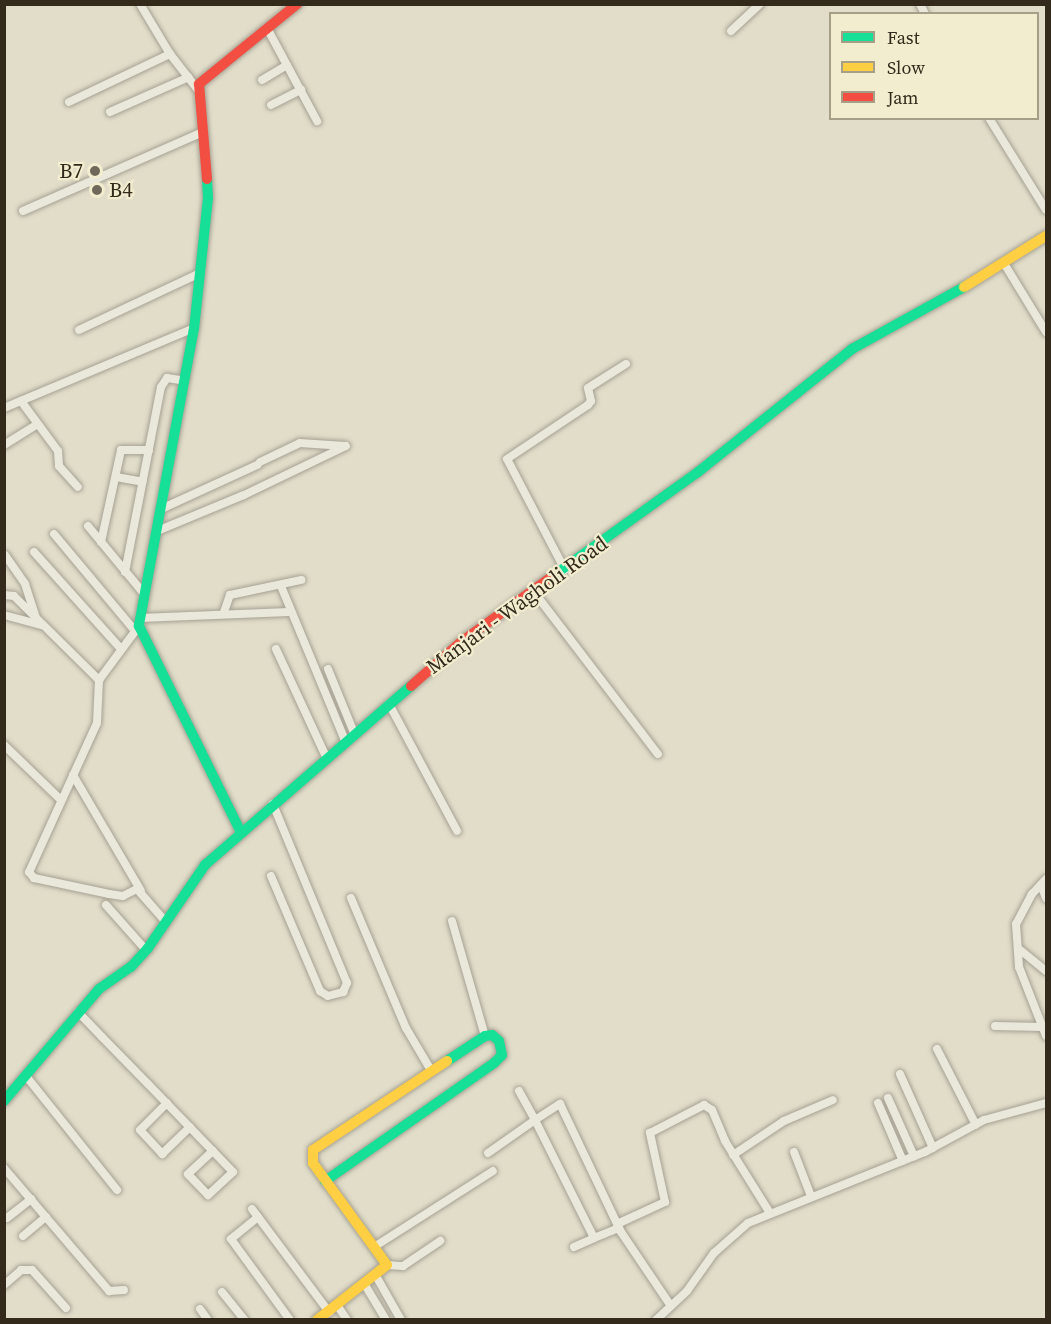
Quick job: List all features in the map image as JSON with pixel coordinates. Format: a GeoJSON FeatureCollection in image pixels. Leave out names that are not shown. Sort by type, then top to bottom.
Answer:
{"type":"FeatureCollection","features":[{"type":"Feature","properties":{"kind":"street"},"geometry":{"type":"LineString","coordinates":[[140,4],[170,54],[198,90]]}},
{"type":"Feature","properties":{"kind":"street"},"geometry":{"type":"LineString","coordinates":[[731,31],[760,4]]}},
{"type":"Feature","properties":{"kind":"street"},"geometry":{"type":"LineString","coordinates":[[166,922],[152,911],[137,889],[123,896],[32,877],[30,870],[99,718],[99,680],[138,625],[145,595],[194,328],[198,274],[208,198],[198,90],[205,76],[292,6]]}},
{"type":"Feature","properties":{"kind":"street"},"geometry":{"type":"LineString","coordinates":[[267,28],[317,121]]}},
{"type":"Feature","properties":{"kind":"street"},"geometry":{"type":"LineString","coordinates":[[69,102],[170,54]]}},
{"type":"Feature","properties":{"kind":"street"},"geometry":{"type":"LineString","coordinates":[[262,80],[287,65]]}},
{"type":"Feature","properties":{"kind":"street"},"geometry":{"type":"LineString","coordinates":[[110,112],[189,77]]}},
{"type":"Feature","properties":{"kind":"street"},"geometry":{"type":"LineString","coordinates":[[271,105],[301,90]]}},
{"type":"Feature","properties":{"kind":"street"},"geometry":{"type":"LineString","coordinates":[[990,120],[1047,210]]}},
{"type":"Feature","properties":{"kind":"street"},"geometry":{"type":"LineString","coordinates":[[23,211],[201,133]]}},
{"type":"Feature","properties":{"kind":"street","name":"Manjari - Wagholi Road"},"geometry":{"type":"LineString","coordinates":[[4,1101],[78,1012],[146,950],[205,865],[460,642],[565,570],[698,472],[852,348],[1005,265],[1047,236]]}},
{"type":"Feature","properties":{"kind":"street"},"geometry":{"type":"LineString","coordinates":[[1005,265],[1047,332]]}},
{"type":"Feature","properties":{"kind":"street"},"geometry":{"type":"LineString","coordinates":[[79,330],[198,274]]}},
{"type":"Feature","properties":{"kind":"street"},"geometry":{"type":"LineString","coordinates":[[4,408],[194,328]]}},
{"type":"Feature","properties":{"kind":"street"},"geometry":{"type":"LineString","coordinates":[[565,570],[507,459],[588,405],[591,402],[588,388],[626,364]]}},
{"type":"Feature","properties":{"kind":"street"},"geometry":{"type":"LineString","coordinates":[[125,572],[162,383],[168,378],[184,381]]}},
{"type":"Feature","properties":{"kind":"street"},"geometry":{"type":"LineString","coordinates":[[21,401],[59,454],[59,466],[78,487]]}},
{"type":"Feature","properties":{"kind":"street"},"geometry":{"type":"LineString","coordinates":[[4,445],[38,424]]}},
{"type":"Feature","properties":{"kind":"street"},"geometry":{"type":"LineString","coordinates":[[157,531],[244,495],[346,446],[300,443],[161,509]]}},
{"type":"Feature","properties":{"kind":"street"},"geometry":{"type":"LineString","coordinates":[[101,542],[123,448],[149,450]]}},
{"type":"Feature","properties":{"kind":"street"},"geometry":{"type":"LineString","coordinates":[[116,477],[143,482]]}},
{"type":"Feature","properties":{"kind":"street"},"geometry":{"type":"LineString","coordinates":[[88,526],[145,595]]}},
{"type":"Feature","properties":{"kind":"street"},"geometry":{"type":"LineString","coordinates":[[54,534],[138,625],[241,832]]}},
{"type":"Feature","properties":{"kind":"street"},"geometry":{"type":"LineString","coordinates":[[34,552],[120,648]]}},
{"type":"Feature","properties":{"kind":"street"},"geometry":{"type":"LineString","coordinates":[[5,555],[26,584],[40,622]]}},
{"type":"Feature","properties":{"kind":"street"},"geometry":{"type":"LineString","coordinates":[[224,612],[230,595],[301,580]]}},
{"type":"Feature","properties":{"kind":"street"},"geometry":{"type":"LineString","coordinates":[[281,586],[290,612],[350,739]]}},
{"type":"Feature","properties":{"kind":"street"},"geometry":{"type":"LineString","coordinates":[[534,592],[658,754]]}},
{"type":"Feature","properties":{"kind":"street"},"geometry":{"type":"LineString","coordinates":[[4,595],[11,594],[99,680]]}},
{"type":"Feature","properties":{"kind":"street"},"geometry":{"type":"LineString","coordinates":[[138,625],[224,612],[290,612]]}},
{"type":"Feature","properties":{"kind":"street"},"geometry":{"type":"LineString","coordinates":[[4,615],[40,622]]}},
{"type":"Feature","properties":{"kind":"street"},"geometry":{"type":"LineString","coordinates":[[276,649],[327,759]]}},
{"type":"Feature","properties":{"kind":"street"},"geometry":{"type":"LineString","coordinates":[[328,669],[350,739]]}},
{"type":"Feature","properties":{"kind":"street"},"geometry":{"type":"LineString","coordinates":[[389,704],[457,831]]}},
{"type":"Feature","properties":{"kind":"street"},"geometry":{"type":"LineString","coordinates":[[4,745],[61,800]]}},
{"type":"Feature","properties":{"kind":"street"},"geometry":{"type":"LineString","coordinates":[[73,775],[152,911]]}},
{"type":"Feature","properties":{"kind":"street"},"geometry":{"type":"LineString","coordinates":[[271,876],[320,991],[328,996],[343,992],[347,983],[273,804]]}},
{"type":"Feature","properties":{"kind":"street"},"geometry":{"type":"LineString","coordinates":[[1044,882],[1047,898]]}},
{"type":"Feature","properties":{"kind":"street"},"geometry":{"type":"LineString","coordinates":[[1044,882],[1017,921],[1018,967],[1047,1036]]}},
{"type":"Feature","properties":{"kind":"street"},"geometry":{"type":"LineString","coordinates":[[351,898],[406,1028],[432,1072]]}},
{"type":"Feature","properties":{"kind":"street"},"geometry":{"type":"LineString","coordinates":[[106,905],[146,950]]}},
{"type":"Feature","properties":{"kind":"street"},"geometry":{"type":"LineString","coordinates":[[452,921],[485,1036]]}},
{"type":"Feature","properties":{"kind":"street"},"geometry":{"type":"LineString","coordinates":[[1018,949],[1047,971]]}},
{"type":"Feature","properties":{"kind":"street"},"geometry":{"type":"LineString","coordinates":[[78,1012],[167,1103],[213,1151],[233,1172],[207,1195],[188,1174],[213,1151]]}},
{"type":"Feature","properties":{"kind":"street"},"geometry":{"type":"LineString","coordinates":[[995,1026],[1043,1027]]}},
{"type":"Feature","properties":{"kind":"street"},"geometry":{"type":"LineString","coordinates":[[325,1181],[494,1063],[502,1055],[499,1041],[492,1035],[485,1036],[313,1150],[310,1156],[313,1163],[325,1181],[387,1265]]}},
{"type":"Feature","properties":{"kind":"street"},"geometry":{"type":"LineString","coordinates":[[937,1049],[976,1125]]}},
{"type":"Feature","properties":{"kind":"street"},"geometry":{"type":"LineString","coordinates":[[900,1074],[933,1148]]}},
{"type":"Feature","properties":{"kind":"street"},"geometry":{"type":"LineString","coordinates":[[26,1076],[117,1190]]}},
{"type":"Feature","properties":{"kind":"street"},"geometry":{"type":"LineString","coordinates":[[519,1091],[536,1119],[594,1238]]}},
{"type":"Feature","properties":{"kind":"street"},"geometry":{"type":"LineString","coordinates":[[888,1098],[914,1156]]}},
{"type":"Feature","properties":{"kind":"street"},"geometry":{"type":"LineString","coordinates":[[733,1155],[784,1121],[833,1100]]}},
{"type":"Feature","properties":{"kind":"street"},"geometry":{"type":"LineString","coordinates":[[167,1103],[140,1130],[162,1154],[190,1127]]}},
{"type":"Feature","properties":{"kind":"street"},"geometry":{"type":"LineString","coordinates":[[878,1103],[903,1161]]}},
{"type":"Feature","properties":{"kind":"street"},"geometry":{"type":"LineString","coordinates":[[656,1320],[714,1254],[748,1223],[903,1161],[1009,1111],[1047,1103]]}},
{"type":"Feature","properties":{"kind":"street"},"geometry":{"type":"LineString","coordinates":[[488,1153],[560,1104],[618,1226],[670,1306]]}},
{"type":"Feature","properties":{"kind":"street"},"geometry":{"type":"LineString","coordinates":[[574,1246],[665,1202],[649,1136],[654,1130],[707,1106],[733,1155],[771,1213]]}},
{"type":"Feature","properties":{"kind":"street"},"geometry":{"type":"LineString","coordinates":[[794,1152],[811,1196]]}},
{"type":"Feature","properties":{"kind":"street"},"geometry":{"type":"LineString","coordinates":[[4,1168],[109,1291],[124,1290]]}},
{"type":"Feature","properties":{"kind":"street"},"geometry":{"type":"LineString","coordinates":[[374,1247],[493,1172]]}},
{"type":"Feature","properties":{"kind":"street"},"geometry":{"type":"LineString","coordinates":[[7,1218],[31,1198]]}},
{"type":"Feature","properties":{"kind":"street"},"geometry":{"type":"LineString","coordinates":[[252,1209],[333,1308],[347,1320]]}},
{"type":"Feature","properties":{"kind":"street"},"geometry":{"type":"LineString","coordinates":[[23,1236],[46,1217]]}},
{"type":"Feature","properties":{"kind":"street"},"geometry":{"type":"LineString","coordinates":[[258,1217],[231,1239],[290,1320]]}},
{"type":"Feature","properties":{"kind":"street"},"geometry":{"type":"LineString","coordinates":[[317,1320],[365,1285],[387,1265],[403,1266],[440,1241]]}},
{"type":"Feature","properties":{"kind":"street"},"geometry":{"type":"LineString","coordinates":[[4,1285],[21,1270],[32,1270],[66,1308]]}},
{"type":"Feature","properties":{"kind":"street"},"geometry":{"type":"LineString","coordinates":[[376,1276],[401,1320]]}},
{"type":"Feature","properties":{"kind":"street"},"geometry":{"type":"LineString","coordinates":[[365,1285],[386,1320]]}},
{"type":"Feature","properties":{"kind":"street"},"geometry":{"type":"LineString","coordinates":[[222,1292],[245,1320]]}},
{"type":"Feature","properties":{"kind":"street"},"geometry":{"type":"LineString","coordinates":[[200,1310],[208,1320]]}},
{"type":"Feature","properties":{"kind":"traffic: fast"},"geometry":{"type":"LineString","coordinates":[[207,179],[208,198],[194,328],[139,626],[241,832]]}},
{"type":"Feature","properties":{"kind":"traffic: fast"},"geometry":{"type":"LineString","coordinates":[[550,578],[698,472],[852,349],[964,287]]}},
{"type":"Feature","properties":{"kind":"traffic: fast"},"geometry":{"type":"LineString","coordinates":[[4,1101],[99,989],[131,967],[148,948],[205,865],[411,686]]}},
{"type":"Feature","properties":{"kind":"traffic: fast"},"geometry":{"type":"LineString","coordinates":[[325,1181],[494,1063],[502,1055],[499,1041],[492,1035],[485,1036],[447,1061]]}},
{"type":"Feature","properties":{"kind":"traffic: slow"},"geometry":{"type":"LineString","coordinates":[[964,287],[1046,236]]}},
{"type":"Feature","properties":{"kind":"traffic: slow"},"geometry":{"type":"LineString","coordinates":[[317,1320],[387,1265],[313,1163],[313,1150],[447,1061]]}},
{"type":"Feature","properties":{"kind":"traffic: jam"},"geometry":{"type":"LineString","coordinates":[[207,179],[199,84],[297,4]]}},
{"type":"Feature","properties":{"kind":"traffic: jam"},"geometry":{"type":"LineString","coordinates":[[411,686],[461,642],[550,578]]}},
{"type":"Feature","properties":{"kind":"place","name":"B7"},"geometry":{"type":"Point","coordinates":[95,171]}},
{"type":"Feature","properties":{"kind":"place","name":"B4"},"geometry":{"type":"Point","coordinates":[97,190]}}]}
